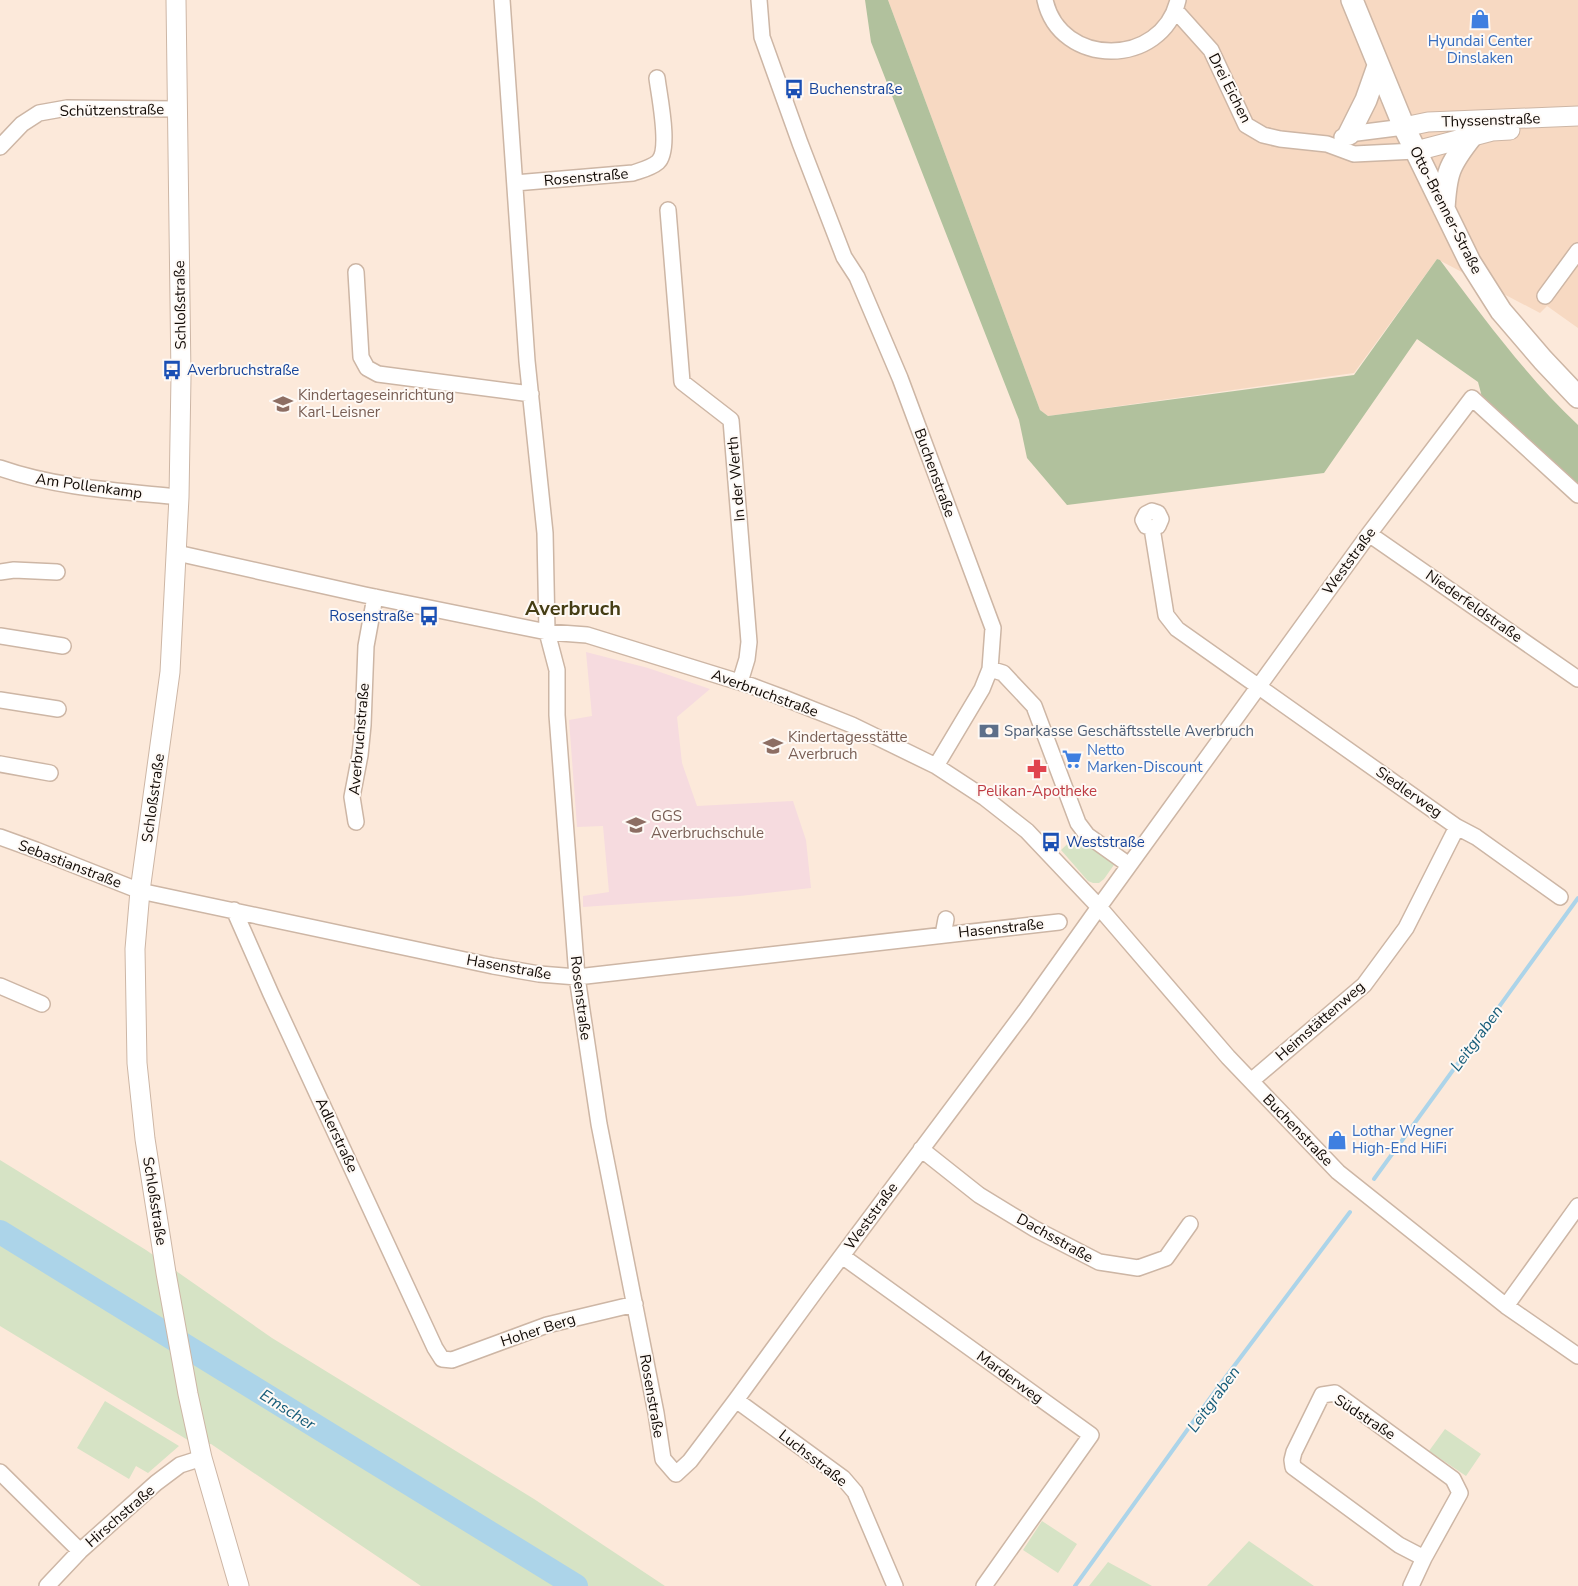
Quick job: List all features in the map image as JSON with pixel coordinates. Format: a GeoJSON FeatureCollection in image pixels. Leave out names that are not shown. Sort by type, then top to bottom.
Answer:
{"type":"FeatureCollection","features":[{"type":"Feature","properties":{"kind":"main road","name":"Otto-Brenner-Straße"},"geometry":{"type":"LineString","coordinates":[[1352,0],[1404,127],[1470,262],[1501,310],[1543,360],[1578,397]]}},
{"type":"Feature","properties":{"kind":"main road"},"geometry":{"type":"LineString","coordinates":[[1349,134],[1366,100],[1378,66]]}},
{"type":"Feature","properties":{"kind":"main road"},"geometry":{"type":"LineString","coordinates":[[1444,209],[1448,171],[1456,156],[1471,137]]}},
{"type":"Feature","properties":{"kind":"street","name":"Schloßstraße"},"geometry":{"type":"LineString","coordinates":[[176,0],[181,378],[177,553],[170,672],[140,891],[135,949],[137,1063],[145,1139],[188,1394],[202,1458],[239,1586]]}},
{"type":"Feature","properties":{"kind":"street","name":"Rosenstraße"},"geometry":{"type":"LineString","coordinates":[[502,0],[531,394],[544,533],[547,632],[557,670],[557,715],[577,977],[600,1124],[656,1413],[663,1459],[676,1474]]}},
{"type":"Feature","properties":{"kind":"street","name":"Buchenstraße"},"geometry":{"type":"LineString","coordinates":[[759,0],[762,38],[800,143],[844,257],[857,277],[900,378],[993,628],[990,669],[982,688],[936,766]]}},
{"type":"Feature","properties":{"kind":"street","name":"Drei Eichen"},"geometry":{"type":"LineString","coordinates":[[1045,0],[1047,9],[1059,28],[1077,43],[1099,51],[1122,52],[1144,44],[1162,31],[1177,6],[1212,50],[1246,125],[1263,135],[1280,139],[1327,144],[1354,154],[1416,151]]}},
{"type":"Feature","properties":{"kind":"street","name":"Rosenstraße"},"geometry":{"type":"LineString","coordinates":[[515,183],[634,173],[649,168],[660,161],[664,152],[665,140],[657,78]]}},
{"type":"Feature","properties":{"kind":"street","name":"Schützenstraße"},"geometry":{"type":"LineString","coordinates":[[0,147],[22,124],[39,113],[66,108],[176,109]]}},
{"type":"Feature","properties":{"kind":"street","name":"Thyssenstraße"},"geometry":{"type":"LineString","coordinates":[[1404,127],[1428,122],[1578,116]]}},
{"type":"Feature","properties":{"kind":"street","name":"Thyssenstraße"},"geometry":{"type":"LineString","coordinates":[[1416,151],[1492,131],[1578,125]]}},
{"type":"Feature","properties":{"kind":"street"},"geometry":{"type":"LineString","coordinates":[[1327,144],[1349,134],[1404,127]]}},
{"type":"Feature","properties":{"kind":"street","name":"In der Werth"},"geometry":{"type":"LineString","coordinates":[[668,210],[682,382],[731,420],[748,642],[747,659],[740,682]]}},
{"type":"Feature","properties":{"kind":"street"},"geometry":{"type":"LineString","coordinates":[[1545,296],[1578,251]]}},
{"type":"Feature","properties":{"kind":"street"},"geometry":{"type":"LineString","coordinates":[[356,272],[361,357],[367,368],[378,374],[531,394]]}},
{"type":"Feature","properties":{"kind":"street","name":"Weststraße"},"geometry":{"type":"LineString","coordinates":[[676,1474],[690,1461],[736,1400],[1025,1011],[1258,685],[1472,398],[1578,495]]}},
{"type":"Feature","properties":{"kind":"street","name":"Am Pollenkamp"},"geometry":{"type":"LineString","coordinates":[[0,468],[25,477],[71,486],[179,497]]}},
{"type":"Feature","properties":{"kind":"street","name":"Siedlerweg"},"geometry":{"type":"LineString","coordinates":[[1152,528],[1166,615],[1177,628],[1457,827],[1476,837],[1560,897]]}},
{"type":"Feature","properties":{"kind":"street","name":"Niederfeldstraße"},"geometry":{"type":"LineString","coordinates":[[1369,534],[1578,679]]}},
{"type":"Feature","properties":{"kind":"street","name":"Averbruchstraße"},"geometry":{"type":"LineString","coordinates":[[177,553],[375,597],[547,632],[587,636],[740,682],[852,725],[936,766],[985,798],[1027,831],[1098,907]]}},
{"type":"Feature","properties":{"kind":"street"},"geometry":{"type":"LineString","coordinates":[[0,572],[14,570],[57,572]]}},
{"type":"Feature","properties":{"kind":"street","name":"Averbruchstraße"},"geometry":{"type":"LineString","coordinates":[[356,822],[352,797],[360,755],[363,725],[366,646],[375,597]]}},
{"type":"Feature","properties":{"kind":"street"},"geometry":{"type":"LineString","coordinates":[[0,636],[63,646]]}},
{"type":"Feature","properties":{"kind":"street"},"geometry":{"type":"LineString","coordinates":[[990,669],[1003,673],[1034,706],[1078,823],[1087,835],[1129,865]]}},
{"type":"Feature","properties":{"kind":"street"},"geometry":{"type":"LineString","coordinates":[[0,700],[58,709]]}},
{"type":"Feature","properties":{"kind":"street"},"geometry":{"type":"LineString","coordinates":[[0,764],[50,772]]}},
{"type":"Feature","properties":{"kind":"street","name":"Heimstättenweg"},"geometry":{"type":"LineString","coordinates":[[1251,1081],[1364,985],[1406,928],[1457,827]]}},
{"type":"Feature","properties":{"kind":"street","name":"Sebastianstraße"},"geometry":{"type":"LineString","coordinates":[[0,838],[36,850],[140,891]]}},
{"type":"Feature","properties":{"kind":"street","name":"Hasenstraße"},"geometry":{"type":"LineString","coordinates":[[140,891],[493,966],[539,974],[577,977],[1059,922]]}},
{"type":"Feature","properties":{"kind":"street","name":"Buchenstraße"},"geometry":{"type":"LineString","coordinates":[[1098,907],[1222,1050],[1338,1172],[1506,1306],[1578,1356]]}},
{"type":"Feature","properties":{"kind":"street","name":"Adlerstraße"},"geometry":{"type":"LineString","coordinates":[[234,910],[271,994],[435,1348],[442,1359]]}},
{"type":"Feature","properties":{"kind":"street","name":"Hasenstraße"},"geometry":{"type":"LineString","coordinates":[[943,935],[946,919]]}},
{"type":"Feature","properties":{"kind":"street"},"geometry":{"type":"LineString","coordinates":[[0,986],[42,1004]]}},
{"type":"Feature","properties":{"kind":"street","name":"Dachsstraße"},"geometry":{"type":"LineString","coordinates":[[921,1149],[979,1195],[1035,1229],[1099,1262],[1138,1268],[1166,1258],[1190,1224]]}},
{"type":"Feature","properties":{"kind":"street"},"geometry":{"type":"LineString","coordinates":[[1506,1306],[1578,1206]]}},
{"type":"Feature","properties":{"kind":"street","name":"Marderweg"},"geometry":{"type":"LineString","coordinates":[[842,1256],[1091,1435],[984,1586]]}},
{"type":"Feature","properties":{"kind":"street","name":"Hoher Berg"},"geometry":{"type":"LineString","coordinates":[[442,1359],[452,1360],[547,1325],[635,1304]]}},
{"type":"Feature","properties":{"kind":"street","name":"Südstraße"},"geometry":{"type":"LineString","coordinates":[[1411,1586],[1424,1558],[1460,1493],[1453,1479],[1335,1393],[1322,1395],[1294,1452],[1293,1467],[1400,1545],[1424,1558]]}},
{"type":"Feature","properties":{"kind":"street","name":"Luchsstraße"},"geometry":{"type":"LineString","coordinates":[[736,1400],[843,1478],[855,1492],[895,1586]]}},
{"type":"Feature","properties":{"kind":"street","name":"Hirschstraße"},"geometry":{"type":"LineString","coordinates":[[47,1586],[80,1551],[130,1505],[180,1465],[202,1458]]}},
{"type":"Feature","properties":{"kind":"street"},"geometry":{"type":"LineString","coordinates":[[0,1472],[80,1551]]}},
{"type":"Feature","properties":{"kind":"shaded area"},"geometry":{"type":"Polygon","coordinates":[[[888,0],[1578,0],[1578,328],[1547,306],[1540,313],[1437,259],[1354,373],[1048,416],[1040,410],[888,0]]]}},
{"type":"Feature","properties":{"kind":"shaded area"},"geometry":{"type":"Polygon","coordinates":[[[586,652],[648,668],[710,689],[677,717],[682,763],[697,806],[793,801],[806,840],[811,888],[740,896],[583,907],[583,896],[609,892],[603,826],[577,827],[569,720],[592,716],[586,652]]]}},
{"type":"Feature","properties":{"kind":"green space"},"geometry":{"type":"Polygon","coordinates":[[[865,0],[888,0],[1040,410],[1048,416],[1354,375],[1437,259],[1440,260],[1523,366],[1578,425],[1578,484],[1482,397],[1478,382],[1417,339],[1324,473],[1067,505],[1027,458],[1019,420],[871,42],[865,0]]]}},
{"type":"Feature","properties":{"kind":"green space"},"geometry":{"type":"Polygon","coordinates":[[[1079,833],[1116,862],[1099,883],[1088,881],[1061,850],[1079,833]]]}},
{"type":"Feature","properties":{"kind":"green space"},"geometry":{"type":"Polygon","coordinates":[[[0,1160],[146,1250],[272,1338],[534,1499],[665,1586],[421,1586],[211,1444],[196,1445],[0,1326],[0,1160]]]}},
{"type":"Feature","properties":{"kind":"green space"},"geometry":{"type":"Polygon","coordinates":[[[105,1401],[179,1446],[148,1473],[136,1466],[129,1479],[77,1448],[105,1401]]]}},
{"type":"Feature","properties":{"kind":"green space"},"geometry":{"type":"Polygon","coordinates":[[[1445,1429],[1481,1454],[1466,1476],[1429,1451],[1445,1429]]]}},
{"type":"Feature","properties":{"kind":"green space"},"geometry":{"type":"Polygon","coordinates":[[[1042,1521],[1077,1544],[1058,1573],[1023,1550],[1042,1521]]]}},
{"type":"Feature","properties":{"kind":"green space"},"geometry":{"type":"Polygon","coordinates":[[[1249,1541],[1314,1586],[1207,1586],[1249,1541]]]}},
{"type":"Feature","properties":{"kind":"green space"},"geometry":{"type":"Polygon","coordinates":[[[1108,1562],[1152,1586],[1089,1586],[1108,1562]]]}},
{"type":"Feature","properties":{"kind":"waterway","name":"Leitgraben"},"geometry":{"type":"LineString","coordinates":[[1374,1179],[1578,898]]}},
{"type":"Feature","properties":{"kind":"waterway","name":"Leitgraben"},"geometry":{"type":"LineString","coordinates":[[1075,1586],[1216,1390],[1350,1212]]}},
{"type":"Feature","properties":{"kind":"waterway","name":"Emscher"},"geometry":{"type":"LineString","coordinates":[[0,1232],[576,1586]]}},
{"type":"Feature","properties":{"kind":"place","name":"Hyundai Center Dinslaken"},"geometry":{"type":"Point","coordinates":[1480,19]}},
{"type":"Feature","properties":{"kind":"place","name":"Buchenstraße"},"geometry":{"type":"Point","coordinates":[794,89]}},
{"type":"Feature","properties":{"kind":"place","name":"Averbruchstraße"},"geometry":{"type":"Point","coordinates":[172,370]}},
{"type":"Feature","properties":{"kind":"place","name":"Kindertageseinrichtung Karl-Leisner"},"geometry":{"type":"Point","coordinates":[283,404]}},
{"type":"Feature","properties":{"kind":"place","name":"Rosenstraße"},"geometry":{"type":"Point","coordinates":[429,616]}},
{"type":"Feature","properties":{"kind":"place","name":"Sparkasse Geschäftsstelle Averbruch"},"geometry":{"type":"Point","coordinates":[989,731]}},
{"type":"Feature","properties":{"kind":"place","name":"Kindertagesstätte Averbruch"},"geometry":{"type":"Point","coordinates":[773,746]}},
{"type":"Feature","properties":{"kind":"place","name":"Netto Marken-Discount"},"geometry":{"type":"Point","coordinates":[1072,759]}},
{"type":"Feature","properties":{"kind":"place","name":"Pelikan-Apotheke"},"geometry":{"type":"Point","coordinates":[1037,769]}},
{"type":"Feature","properties":{"kind":"place","name":"GGS Averbruchschule"},"geometry":{"type":"Point","coordinates":[636,825]}},
{"type":"Feature","properties":{"kind":"place","name":"Weststraße"},"geometry":{"type":"Point","coordinates":[1051,842]}},
{"type":"Feature","properties":{"kind":"place","name":"Lothar Wegner High-End HiFi"},"geometry":{"type":"Point","coordinates":[1337,1140]}},
{"type":"Feature","properties":{"kind":"district","name":"Averbruch"},"geometry":{"type":"Point","coordinates":[573,608]}}]}
